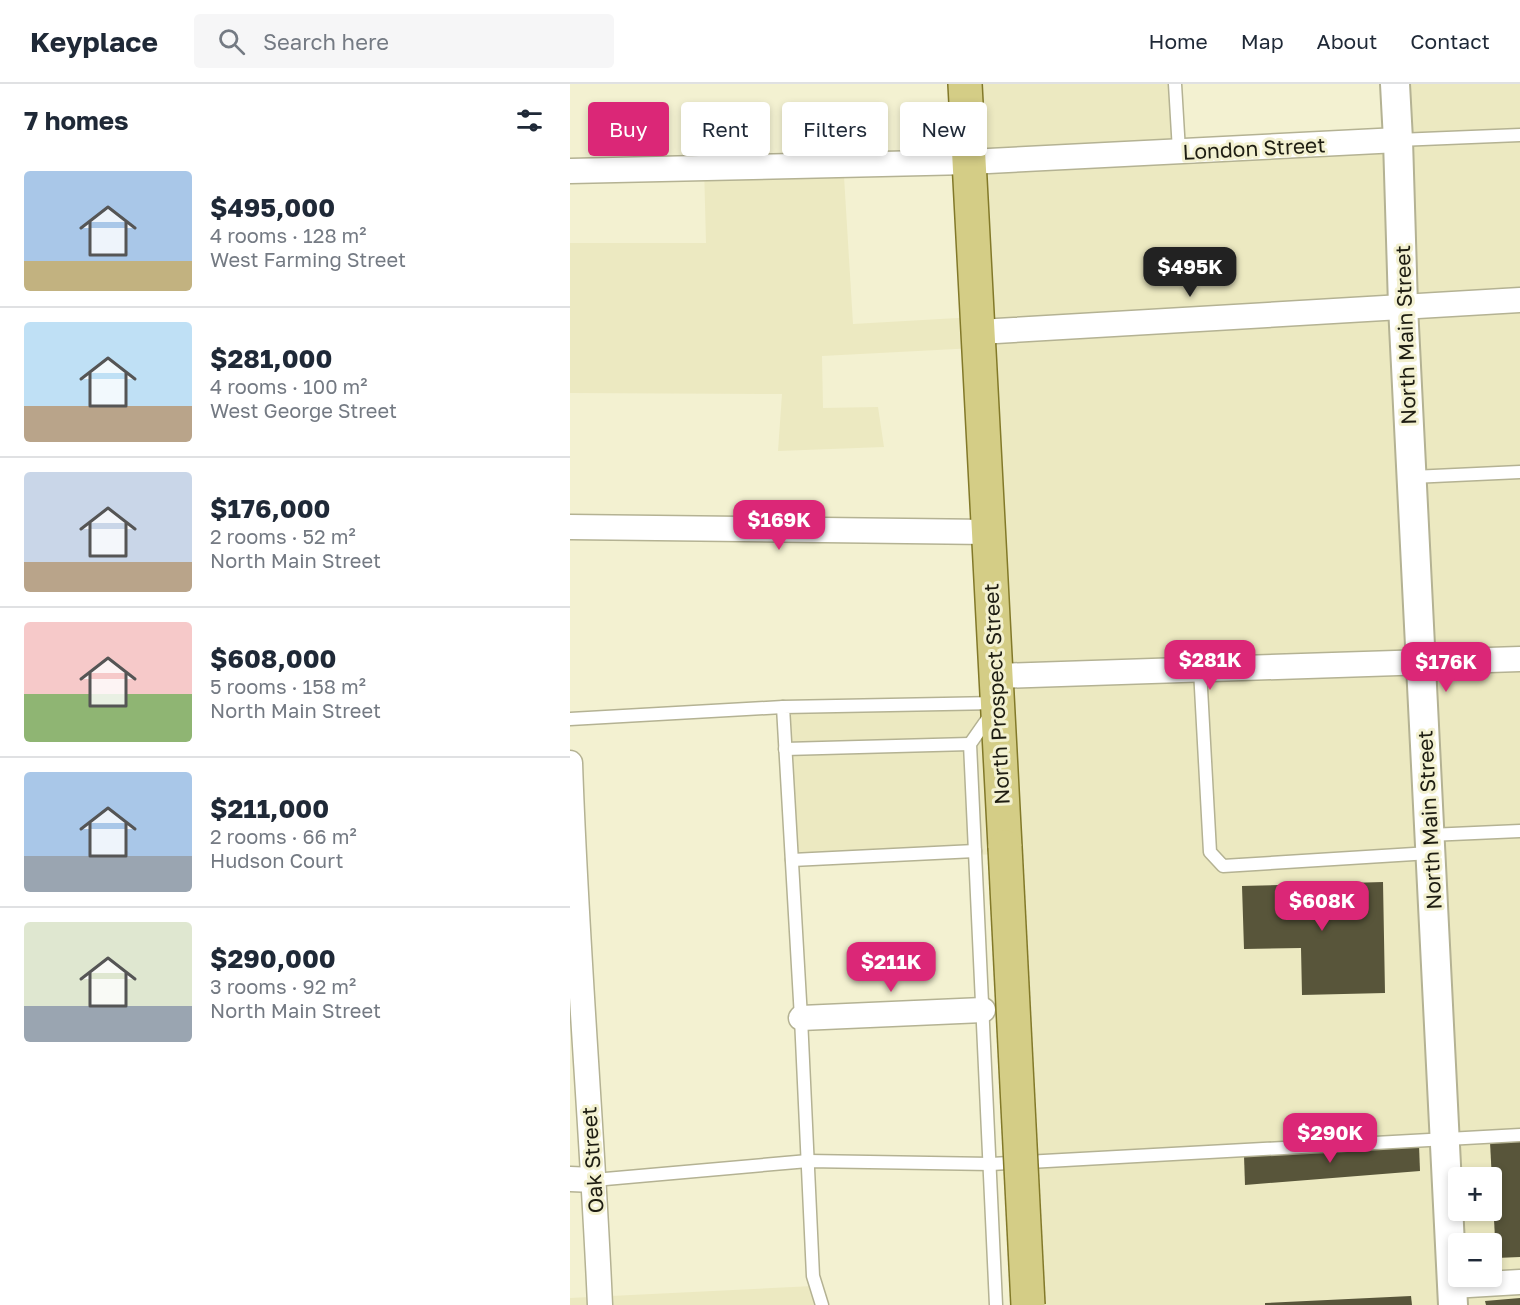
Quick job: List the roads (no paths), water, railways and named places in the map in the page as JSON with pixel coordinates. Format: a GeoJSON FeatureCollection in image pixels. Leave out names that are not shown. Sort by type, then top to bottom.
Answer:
{"type":"FeatureCollection","features":[{"type":"Feature","properties":{"kind":"main road","name":"North Prospect Street"},"geometry":{"type":"LineString","coordinates":[[965,84],[997,689],[990,849],[1028,1305]]}},
{"type":"Feature","properties":{"kind":"street","name":"North Main Street"},"geometry":{"type":"LineString","coordinates":[[1395,84],[1403,306],[1453,1295]]}},
{"type":"Feature","properties":{"kind":"street","name":"London Street"},"geometry":{"type":"LineString","coordinates":[[570,171],[969,162],[1398,140]]}},
{"type":"Feature","properties":{"kind":"street"},"geometry":{"type":"LineString","coordinates":[[979,332],[1520,300]]}},
{"type":"Feature","properties":{"kind":"street"},"geometry":{"type":"LineString","coordinates":[[570,527],[988,532]]}},
{"type":"Feature","properties":{"kind":"street"},"geometry":{"type":"LineString","coordinates":[[997,689],[1200,670],[1520,659]]}},
{"type":"Feature","properties":{"kind":"street","name":"Oak Street"},"geometry":{"type":"LineString","coordinates":[[570,763],[572,894],[594,1180],[600,1305]]}},
{"type":"Feature","properties":{"kind":"street"},"geometry":{"type":"LineString","coordinates":[[801,1018],[982,1010]]}},
{"type":"Feature","properties":{"kind":"street"},"geometry":{"type":"LineString","coordinates":[[570,1179],[594,1180]]}},
{"type":"Feature","properties":{"kind":"street"},"geometry":{"type":"LineString","coordinates":[[1453,1295],[1520,1282]]}},
{"type":"Feature","properties":{"kind":"lane"},"geometry":{"type":"LineString","coordinates":[[1175,84],[1179,152]]}},
{"type":"Feature","properties":{"kind":"lane"},"geometry":{"type":"LineString","coordinates":[[1398,140],[1520,135]]}},
{"type":"Feature","properties":{"kind":"lane"},"geometry":{"type":"LineString","coordinates":[[1412,477],[1520,472]]}},
{"type":"Feature","properties":{"kind":"lane"},"geometry":{"type":"LineString","coordinates":[[1200,670],[1210,852],[1223,866],[1430,844],[1520,831]]}},
{"type":"Feature","properties":{"kind":"lane"},"geometry":{"type":"LineString","coordinates":[[570,719],[783,707],[997,689]]}},
{"type":"Feature","properties":{"kind":"lane"},"geometry":{"type":"LineString","coordinates":[[996,1305],[982,1010],[990,849],[970,744],[997,689]]}},
{"type":"Feature","properties":{"kind":"lane"},"geometry":{"type":"LineString","coordinates":[[783,707],[813,1276],[822,1305]]}},
{"type":"Feature","properties":{"kind":"lane"},"geometry":{"type":"LineString","coordinates":[[785,748],[970,744]]}},
{"type":"Feature","properties":{"kind":"lane"},"geometry":{"type":"LineString","coordinates":[[792,860],[990,849]]}},
{"type":"Feature","properties":{"kind":"lane"},"geometry":{"type":"LineString","coordinates":[[594,1180],[808,1161],[991,1164],[1520,1135]]}}]}
